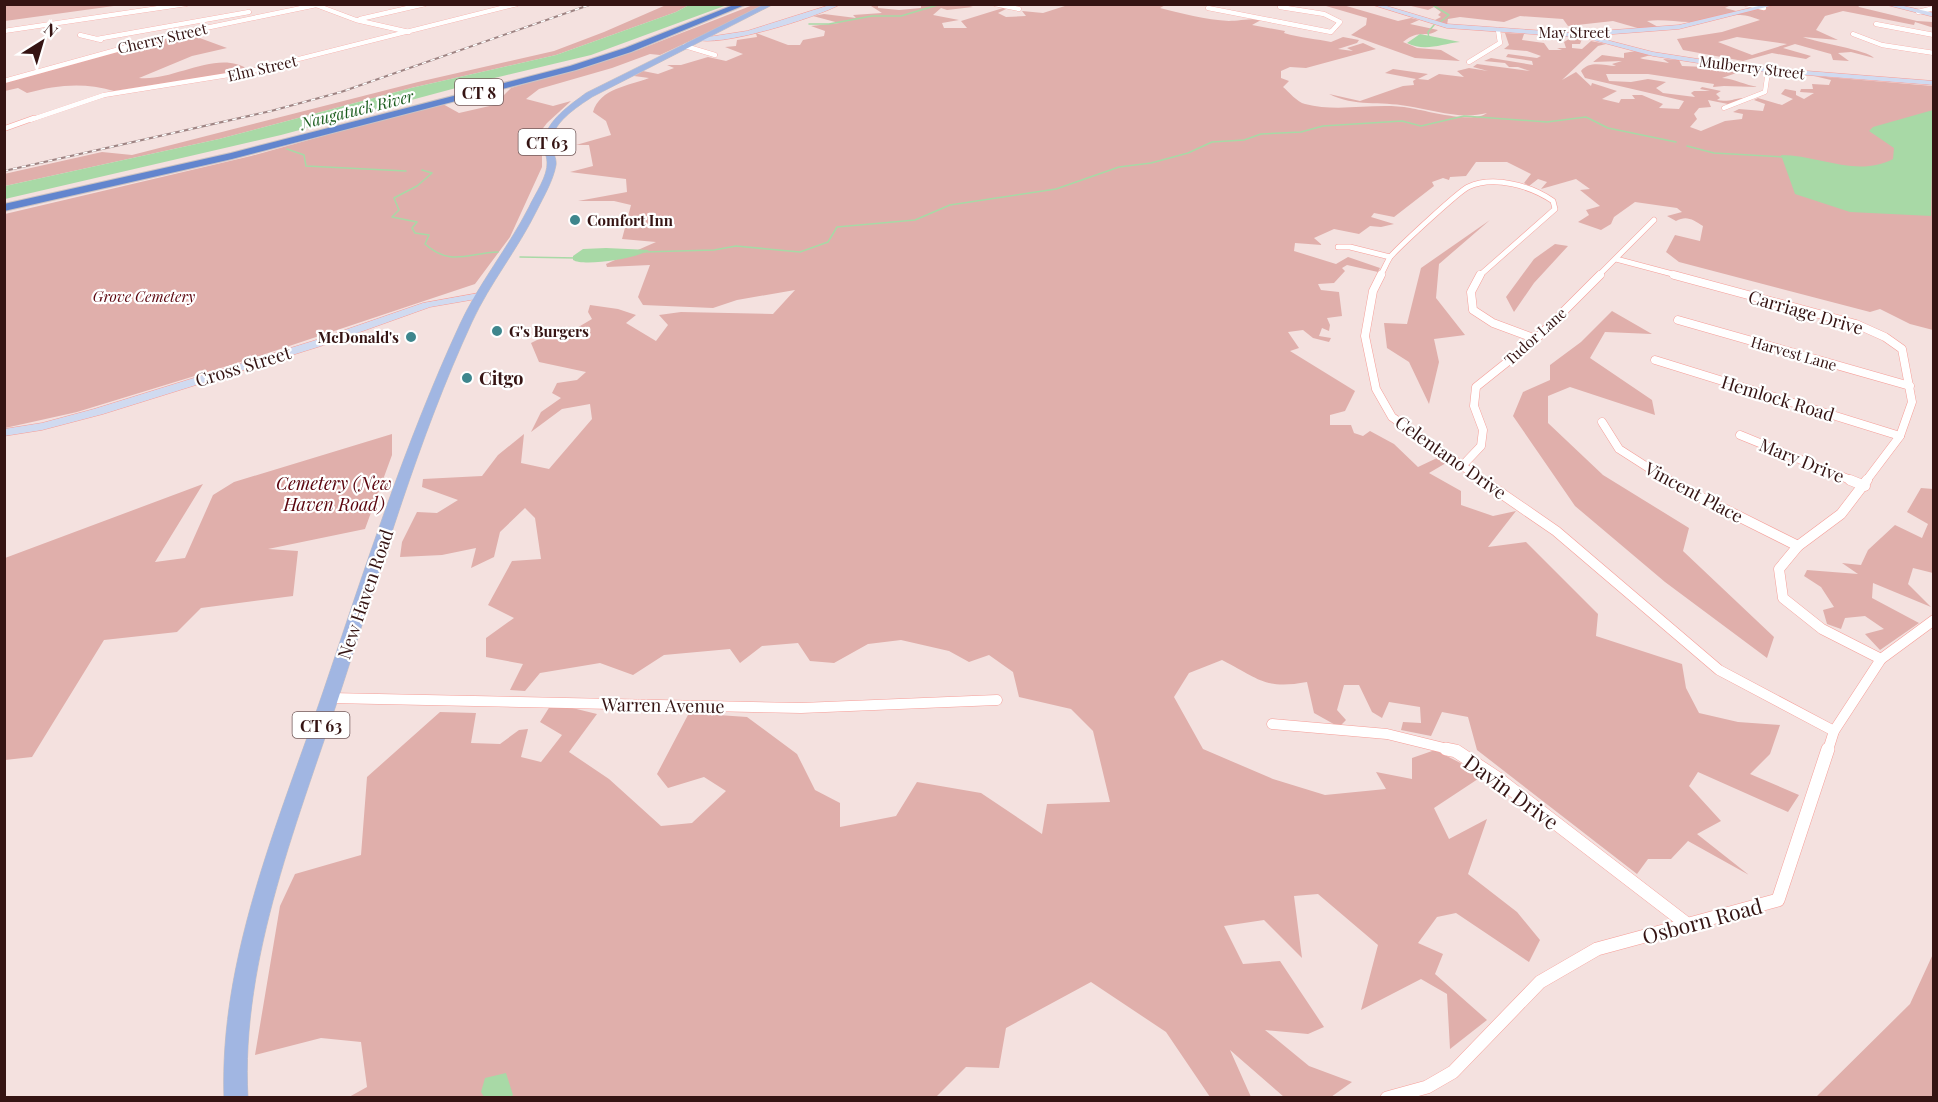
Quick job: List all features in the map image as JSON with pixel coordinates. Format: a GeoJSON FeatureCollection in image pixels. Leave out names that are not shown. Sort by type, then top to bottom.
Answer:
{"type":"FeatureCollection","features":[{"type":"Feature","properties":{"kind":"highway","name":"CT 8"},"geometry":{"type":"LineString","coordinates":[[4,203],[230,152],[558,68],[615,51],[734,4]]}},
{"type":"Feature","properties":{"kind":"highway","name":"CT 8"},"geometry":{"type":"LineString","coordinates":[[4,208],[232,156],[573,68],[628,50],[744,4]]}},
{"type":"Feature","properties":{"kind":"main road","name":"CT 63"},"geometry":{"type":"LineString","coordinates":[[685,46],[771,4]]}},
{"type":"Feature","properties":{"kind":"main road","name":"New Haven Road"},"geometry":{"type":"LineString","coordinates":[[236,1098],[235,1076],[241,1000],[258,923],[411,454],[447,362],[479,296],[523,228],[545,184],[552,163],[547,143],[560,117],[589,95],[685,46]]}},
{"type":"Feature","properties":{"kind":"street"},"geometry":{"type":"LineString","coordinates":[[4,31],[186,4]]}},
{"type":"Feature","properties":{"kind":"street"},"geometry":{"type":"LineString","coordinates":[[356,20],[425,4]]}},
{"type":"Feature","properties":{"kind":"street","name":"Elm Street"},"geometry":{"type":"LineString","coordinates":[[6,128],[104,95],[226,76],[411,33],[517,4]]}},
{"type":"Feature","properties":{"kind":"street"},"geometry":{"type":"LineString","coordinates":[[699,39],[729,37],[839,4]]}},
{"type":"Feature","properties":{"kind":"street"},"geometry":{"type":"LineString","coordinates":[[995,4],[1019,9]]}},
{"type":"Feature","properties":{"kind":"street"},"geometry":{"type":"LineString","coordinates":[[1269,21],[1280,7],[1287,4]]}},
{"type":"Feature","properties":{"kind":"street","name":"May Street"},"geometry":{"type":"LineString","coordinates":[[1372,4],[1440,24],[1574,35],[1679,27],[1776,4]]}},
{"type":"Feature","properties":{"kind":"street"},"geometry":{"type":"LineString","coordinates":[[1746,4],[1764,8]]}},
{"type":"Feature","properties":{"kind":"street"},"geometry":{"type":"LineString","coordinates":[[1885,4],[1934,15]]}},
{"type":"Feature","properties":{"kind":"street"},"geometry":{"type":"LineString","coordinates":[[318,5],[356,20],[411,33]]}},
{"type":"Feature","properties":{"kind":"street","name":"Cherry Street"},"geometry":{"type":"LineString","coordinates":[[4,81],[124,47],[318,5]]}},
{"type":"Feature","properties":{"kind":"street"},"geometry":{"type":"LineString","coordinates":[[1208,8],[1330,32],[1340,22],[1324,14],[1280,7]]}},
{"type":"Feature","properties":{"kind":"street"},"geometry":{"type":"LineString","coordinates":[[1918,12],[1934,8]]}},
{"type":"Feature","properties":{"kind":"street"},"geometry":{"type":"LineString","coordinates":[[97,39],[249,12]]}},
{"type":"Feature","properties":{"kind":"street"},"geometry":{"type":"LineString","coordinates":[[215,18],[226,24]]}},
{"type":"Feature","properties":{"kind":"street"},"geometry":{"type":"LineString","coordinates":[[1876,24],[1934,35]]}},
{"type":"Feature","properties":{"kind":"street"},"geometry":{"type":"LineString","coordinates":[[1469,62],[1500,43],[1498,30]]}},
{"type":"Feature","properties":{"kind":"street"},"geometry":{"type":"LineString","coordinates":[[1853,34],[1867,41],[1934,53]]}},
{"type":"Feature","properties":{"kind":"street"},"geometry":{"type":"LineString","coordinates":[[80,35],[124,47]]}},
{"type":"Feature","properties":{"kind":"street","name":"Mulberry Street"},"geometry":{"type":"LineString","coordinates":[[1574,35],[1653,54],[1768,71],[1934,83]]}},
{"type":"Feature","properties":{"kind":"street"},"geometry":{"type":"LineString","coordinates":[[685,46],[715,55]]}},
{"type":"Feature","properties":{"kind":"street"},"geometry":{"type":"LineString","coordinates":[[1724,108],[1765,92],[1768,71]]}},
{"type":"Feature","properties":{"kind":"street","name":"Celentano Drive"},"geometry":{"type":"LineString","coordinates":[[1536,339],[1493,323],[1473,310],[1470,292],[1482,271],[1555,210],[1553,201],[1538,191],[1517,185],[1491,183],[1467,187],[1390,257],[1373,291],[1365,336],[1376,389],[1392,417],[1556,531],[1719,670],[1834,731]]}},
{"type":"Feature","properties":{"kind":"street","name":"Tudor Lane"},"geometry":{"type":"LineString","coordinates":[[1462,466],[1481,446],[1483,430],[1474,406],[1476,387],[1536,339],[1654,220]]}},
{"type":"Feature","properties":{"kind":"street"},"geometry":{"type":"LineString","coordinates":[[1338,247],[1350,247],[1390,257]]}},
{"type":"Feature","properties":{"kind":"street","name":"Carriage Drive"},"geometry":{"type":"LineString","coordinates":[[1616,259],[1866,329],[1885,337],[1902,349],[1912,402],[1900,436],[1865,486],[1841,514],[1798,546],[1779,569],[1783,598],[1822,629],[1881,659]]}},
{"type":"Feature","properties":{"kind":"street","name":"Cross Street"},"geometry":{"type":"LineString","coordinates":[[4,433],[41,427],[158,393],[338,336],[431,303],[479,296]]}},
{"type":"Feature","properties":{"kind":"street","name":"Harvest Lane"},"geometry":{"type":"LineString","coordinates":[[1678,320],[1910,386]]}},
{"type":"Feature","properties":{"kind":"street","name":"Hemlock Road"},"geometry":{"type":"LineString","coordinates":[[1655,360],[1900,436]]}},
{"type":"Feature","properties":{"kind":"street","name":"Vincent Place"},"geometry":{"type":"LineString","coordinates":[[1602,422],[1619,449],[1655,474],[1798,546]]}},
{"type":"Feature","properties":{"kind":"street","name":"Mary Drive"},"geometry":{"type":"LineString","coordinates":[[1740,435],[1865,486]]}},
{"type":"Feature","properties":{"kind":"street","name":"Osborn Road"},"geometry":{"type":"LineString","coordinates":[[1387,1098],[1427,1087],[1453,1072],[1540,982],[1597,949],[1778,900],[1834,731],[1881,659],[1934,620]]}},
{"type":"Feature","properties":{"kind":"street","name":"Warren Avenue"},"geometry":{"type":"LineString","coordinates":[[330,698],[801,708],[997,700]]}},
{"type":"Feature","properties":{"kind":"street","name":"Davin Drive"},"geometry":{"type":"LineString","coordinates":[[1272,724],[1387,734],[1456,751],[1497,778],[1687,924]]}},
{"type":"Feature","properties":{"kind":"green space"},"geometry":{"type":"Polygon","coordinates":[[[5,4],[121,4],[121,5],[5,21],[5,4]]]}},
{"type":"Feature","properties":{"kind":"green space"},"geometry":{"type":"Polygon","coordinates":[[[962,4],[973,7],[947,10],[941,8],[933,15],[959,20],[942,23],[944,28],[967,28],[961,21],[1003,8],[1006,9],[998,13],[1006,17],[1026,16],[1022,11],[1043,13],[1068,5],[1167,4],[1160,8],[1220,20],[1261,20],[1252,25],[1331,42],[1343,37],[1359,40],[1357,43],[1338,49],[1353,51],[1347,48],[1363,43],[1376,49],[1306,68],[1290,67],[1281,71],[1281,78],[1289,81],[1283,87],[1302,103],[1318,107],[1397,106],[1450,116],[1480,116],[1487,113],[1457,115],[1397,105],[1348,101],[1329,94],[1360,101],[1403,86],[1414,85],[1413,81],[1416,79],[1385,73],[1393,69],[1428,74],[1418,79],[1428,80],[1439,74],[1464,77],[1457,71],[1469,68],[1488,71],[1473,67],[1477,64],[1530,71],[1509,67],[1505,63],[1484,61],[1491,58],[1533,65],[1532,61],[1506,57],[1508,54],[1537,58],[1541,56],[1527,51],[1504,49],[1509,45],[1505,33],[1524,34],[1522,40],[1544,43],[1549,50],[1566,48],[1564,42],[1572,37],[1582,39],[1580,44],[1572,44],[1572,48],[1582,49],[1591,41],[1606,44],[1598,46],[1562,80],[1576,72],[1591,86],[1592,83],[1617,91],[1602,99],[1619,103],[1621,99],[1635,99],[1632,95],[1642,95],[1663,104],[1659,108],[1679,109],[1684,101],[1585,78],[1581,71],[1589,66],[1597,64],[1616,66],[1612,64],[1622,61],[1593,62],[1602,55],[1624,58],[1624,53],[1636,51],[1651,55],[1640,58],[1643,59],[1669,63],[1663,59],[1679,60],[1682,66],[1705,67],[1702,63],[1745,70],[1722,78],[1758,87],[1713,87],[1714,84],[1648,74],[1606,74],[1609,81],[1631,82],[1648,79],[1666,82],[1656,88],[1663,93],[1695,97],[1691,93],[1694,91],[1710,91],[1700,89],[1702,87],[1721,91],[1716,94],[1720,98],[1717,100],[1751,98],[1728,104],[1708,100],[1711,107],[1699,108],[1694,114],[1697,119],[1690,127],[1701,131],[1725,121],[1742,119],[1743,114],[1733,112],[1739,109],[1763,111],[1765,104],[1754,100],[1758,98],[1782,105],[1793,99],[1781,94],[1785,89],[1796,91],[1796,95],[1804,99],[1814,93],[1800,92],[1801,89],[1813,89],[1812,84],[1829,85],[1831,80],[1814,76],[1933,86],[1933,330],[1910,324],[1880,309],[1870,312],[1679,262],[1666,252],[1675,235],[1700,241],[1703,226],[1690,219],[1683,218],[1676,221],[1667,216],[1682,212],[1677,208],[1635,202],[1601,230],[1578,222],[1589,215],[1586,210],[1600,206],[1580,190],[1590,189],[1576,179],[1541,189],[1547,182],[1538,179],[1529,186],[1524,183],[1531,174],[1507,162],[1476,162],[1466,176],[1450,177],[1449,180],[1443,178],[1432,182],[1434,186],[1394,217],[1374,213],[1371,217],[1394,224],[1381,227],[1370,226],[1359,234],[1334,229],[1314,238],[1322,245],[1295,243],[1294,251],[1336,264],[1348,257],[1380,268],[1378,272],[1347,265],[1342,268],[1345,271],[1334,283],[1318,284],[1321,290],[1339,292],[1342,316],[1327,318],[1330,325],[1329,331],[1322,328],[1319,336],[1331,338],[1329,342],[1313,338],[1303,330],[1288,332],[1299,348],[1290,351],[1355,391],[1345,411],[1330,415],[1330,425],[1351,425],[1354,433],[1363,436],[1370,431],[1394,444],[1418,467],[1437,458],[1446,463],[1429,473],[1461,491],[1461,505],[1493,516],[1516,511],[1488,547],[1526,542],[1598,614],[1596,636],[1682,664],[1686,688],[1699,713],[1738,722],[1780,725],[1770,754],[1750,774],[1799,795],[1788,812],[1698,772],[1689,786],[1721,821],[1697,834],[1749,875],[1688,841],[1671,859],[1648,859],[1637,874],[1477,750],[1468,717],[1442,712],[1431,736],[1401,730],[1403,722],[1421,723],[1420,707],[1389,702],[1382,718],[1372,712],[1359,685],[1344,685],[1337,710],[1346,720],[1339,727],[1314,713],[1307,682],[1281,684],[1262,681],[1222,660],[1189,673],[1174,697],[1203,749],[1273,779],[1325,795],[1386,789],[1376,772],[1412,779],[1412,758],[1435,750],[1484,775],[1434,808],[1449,839],[1487,819],[1468,874],[1517,912],[1540,940],[1529,962],[1456,913],[1437,917],[1418,943],[1443,954],[1435,974],[1487,1020],[1450,1049],[1447,994],[1421,979],[1361,1010],[1378,945],[1318,894],[1294,896],[1302,958],[1264,920],[1224,926],[1243,964],[1280,961],[1324,1027],[1308,1034],[1265,1030],[1309,1066],[1352,1082],[1331,1097],[1284,1097],[1230,1050],[1251,1097],[1210,1097],[1166,1032],[1091,982],[1006,1028],[999,1068],[966,1067],[936,1097],[349,1097],[367,1087],[361,1042],[321,1038],[255,1055],[280,906],[295,874],[361,855],[367,777],[440,712],[476,713],[471,743],[500,744],[519,730],[528,729],[521,757],[541,762],[562,735],[540,722],[552,703],[597,714],[569,752],[609,779],[661,826],[692,823],[726,791],[704,777],[668,788],[657,774],[689,713],[747,717],[797,754],[815,790],[840,803],[840,827],[896,816],[917,782],[981,793],[1042,834],[1047,804],[1110,802],[1093,731],[1071,709],[1019,697],[1013,672],[989,655],[969,662],[949,651],[901,640],[868,644],[834,663],[810,661],[798,643],[762,646],[740,663],[730,649],[664,655],[633,675],[600,663],[540,673],[525,691],[510,690],[523,664],[486,657],[486,638],[514,618],[488,605],[512,561],[541,559],[535,518],[525,508],[500,532],[494,557],[471,568],[476,548],[442,555],[400,557],[402,542],[417,512],[437,513],[458,500],[422,487],[423,479],[482,476],[498,455],[524,434],[521,463],[549,469],[592,419],[590,404],[562,409],[531,432],[541,412],[561,398],[552,393],[557,383],[577,380],[586,372],[539,362],[531,343],[557,330],[575,329],[592,319],[588,312],[590,305],[618,309],[636,315],[626,323],[656,341],[668,325],[659,315],[681,312],[773,314],[795,290],[737,300],[713,308],[643,305],[638,297],[650,265],[607,267],[606,264],[656,242],[622,239],[631,205],[614,201],[578,201],[627,192],[626,179],[570,172],[593,166],[589,145],[576,145],[611,135],[606,121],[593,112],[602,98],[616,89],[649,78],[634,76],[643,71],[658,74],[674,68],[667,65],[681,65],[708,57],[726,61],[743,54],[725,47],[736,46],[737,40],[757,37],[756,33],[788,45],[800,45],[803,40],[824,36],[825,31],[811,26],[839,23],[813,16],[824,14],[856,18],[853,15],[882,13],[871,6],[878,5],[878,8],[899,10],[921,8],[921,5],[962,4]]]}},
{"type":"Feature","properties":{"kind":"green space"},"geometry":{"type":"Polygon","coordinates":[[[1733,4],[1725,8],[1740,12],[1768,5],[1857,4],[1859,7],[1917,21],[1933,22],[1934,28],[1915,22],[1914,25],[1843,11],[1825,16],[1816,30],[1838,40],[1803,37],[1862,52],[1874,58],[1851,52],[1838,53],[1849,61],[1833,60],[1831,54],[1795,44],[1783,48],[1811,56],[1806,59],[1772,53],[1743,61],[1683,50],[1677,39],[1722,32],[1760,20],[1749,16],[1732,15],[1700,22],[1647,21],[1660,28],[1641,29],[1613,21],[1568,26],[1563,19],[1520,16],[1504,22],[1460,17],[1448,19],[1447,25],[1433,21],[1441,17],[1438,15],[1441,12],[1434,7],[1428,10],[1407,5],[1733,4]],[[1737,37],[1718,42],[1752,55],[1787,44],[1737,37]]]}},
{"type":"Feature","properties":{"kind":"green space"},"geometry":{"type":"Polygon","coordinates":[[[666,5],[689,5],[676,12],[556,55],[411,88],[219,139],[5,186],[4,174],[102,152],[132,155],[418,82],[554,51],[666,5]]]}},
{"type":"Feature","properties":{"kind":"green space","name":"Grove Cemetery"},"geometry":{"type":"Polygon","coordinates":[[[753,5],[767,5],[660,55],[650,54],[612,68],[539,89],[526,99],[553,106],[571,101],[547,123],[534,140],[542,156],[542,167],[510,237],[475,284],[247,360],[77,412],[5,428],[5,214],[251,156],[441,103],[459,113],[494,105],[511,88],[638,50],[753,5]]]}},
{"type":"Feature","properties":{"kind":"green space"},"geometry":{"type":"Polygon","coordinates":[[[1343,5],[1398,21],[1411,18],[1419,20],[1410,24],[1438,30],[1430,34],[1414,35],[1403,42],[1417,48],[1441,50],[1460,61],[1415,58],[1351,35],[1366,25],[1367,18],[1326,6],[1343,5]]]}},
{"type":"Feature","properties":{"kind":"green space"},"geometry":{"type":"Polygon","coordinates":[[[186,33],[227,48],[192,56],[139,78],[152,78],[210,64],[237,64],[249,70],[114,91],[92,86],[60,86],[27,93],[18,88],[5,91],[5,83],[186,33]]]}},
{"type":"Feature","properties":{"kind":"green space"},"geometry":{"type":"Polygon","coordinates":[[[1490,220],[1439,264],[1436,298],[1465,335],[1434,339],[1439,362],[1429,404],[1409,362],[1387,348],[1384,323],[1407,324],[1421,268],[1490,220]]]}},
{"type":"Feature","properties":{"kind":"green space"},"geometry":{"type":"Polygon","coordinates":[[[1555,244],[1568,246],[1534,283],[1514,312],[1506,297],[1534,259],[1555,244]]]}},
{"type":"Feature","properties":{"kind":"green space"},"geometry":{"type":"Polygon","coordinates":[[[1612,311],[1652,334],[1605,332],[1590,358],[1652,400],[1655,415],[1570,387],[1548,396],[1548,423],[1603,475],[1689,528],[1683,551],[1774,637],[1767,658],[1665,582],[1575,506],[1513,416],[1523,392],[1550,380],[1550,365],[1581,342],[1612,311]]]}},
{"type":"Feature","properties":{"kind":"green space","name":"Cemetery (New Haven Road)"},"geometry":{"type":"Polygon","coordinates":[[[392,434],[392,455],[365,529],[268,549],[298,551],[293,596],[201,608],[177,632],[104,640],[32,757],[5,760],[5,558],[203,484],[155,562],[185,558],[213,495],[234,482],[392,434]]]}},
{"type":"Feature","properties":{"kind":"green space"},"geometry":{"type":"Polygon","coordinates":[[[1921,488],[1933,489],[1933,573],[1913,568],[1908,584],[1931,607],[1873,583],[1872,598],[1919,623],[1880,650],[1865,634],[1884,629],[1865,616],[1845,618],[1841,629],[1827,624],[1823,610],[1834,607],[1821,587],[1804,576],[1807,570],[1858,574],[1842,563],[1861,565],[1868,550],[1895,525],[1922,538],[1928,524],[1907,512],[1921,488]]]}},
{"type":"Feature","properties":{"kind":"green space"},"geometry":{"type":"Polygon","coordinates":[[[1933,954],[1933,1097],[1816,1097],[1910,1004],[1933,954]]]}},
{"type":"Feature","properties":{"kind":"water","name":"Naugatuck River"},"geometry":{"type":"Polygon","coordinates":[[[689,5],[727,5],[591,55],[482,81],[281,135],[5,199],[5,186],[219,139],[411,88],[556,55],[676,12],[689,5]]]}},
{"type":"Feature","properties":{"kind":"water"},"geometry":{"type":"Polygon","coordinates":[[[1420,34],[1460,42],[1433,47],[1420,47],[1407,43],[1420,34]]]}},
{"type":"Feature","properties":{"kind":"water"},"geometry":{"type":"Polygon","coordinates":[[[1933,110],[1931,216],[1850,212],[1795,194],[1781,155],[1852,166],[1879,164],[1893,159],[1894,148],[1869,131],[1873,127],[1933,110]]]}},
{"type":"Feature","properties":{"kind":"water"},"geometry":{"type":"Polygon","coordinates":[[[583,249],[649,250],[611,261],[588,263],[573,260],[573,256],[583,249]]]}},
{"type":"Feature","properties":{"kind":"water"},"geometry":{"type":"Polygon","coordinates":[[[506,1073],[513,1095],[511,1097],[484,1097],[481,1092],[485,1078],[506,1073]]]}},
{"type":"Feature","properties":{"kind":"waterway"},"geometry":{"type":"LineString","coordinates":[[809,24],[829,24],[872,16],[901,16],[941,4]]}},
{"type":"Feature","properties":{"kind":"waterway"},"geometry":{"type":"LineString","coordinates":[[1431,4],[1449,15],[1439,23]]}},
{"type":"Feature","properties":{"kind":"waterway"},"geometry":{"type":"LineString","coordinates":[[1429,39],[1428,32],[1434,25]]}},
{"type":"Feature","properties":{"kind":"waterway"},"geometry":{"type":"LineString","coordinates":[[643,252],[714,250],[736,246],[800,252],[828,242],[837,227],[915,220],[950,205],[1056,189],[1119,167],[1151,163],[1188,153],[1212,142],[1244,140],[1261,134],[1301,132],[1323,126],[1402,121],[1421,126],[1464,116],[1547,122],[1586,117],[1608,128],[1676,142]]}},
{"type":"Feature","properties":{"kind":"waterway"},"geometry":{"type":"LineString","coordinates":[[1687,146],[1714,153],[1784,157]]}},
{"type":"Feature","properties":{"kind":"waterway"},"geometry":{"type":"LineString","coordinates":[[287,149],[304,155],[306,166],[406,171]]}},
{"type":"Feature","properties":{"kind":"waterway"},"geometry":{"type":"LineString","coordinates":[[422,170],[432,173],[417,186],[394,198],[399,210],[392,217],[417,222],[412,228],[415,233],[429,235],[425,244],[443,255],[460,257],[498,252]]}},
{"type":"Feature","properties":{"kind":"waterway"},"geometry":{"type":"LineString","coordinates":[[520,257],[577,258]]}},
{"type":"Feature","properties":{"kind":"railway"},"geometry":{"type":"LineString","coordinates":[[4,171],[271,111],[341,92],[592,4]]}},
{"type":"Feature","properties":{"kind":"place","name":"Comfort Inn"},"geometry":{"type":"Point","coordinates":[575,220]}},
{"type":"Feature","properties":{"kind":"place","name":"G's Burgers"},"geometry":{"type":"Point","coordinates":[497,331]}},
{"type":"Feature","properties":{"kind":"place","name":"McDonald's"},"geometry":{"type":"Point","coordinates":[411,337]}},
{"type":"Feature","properties":{"kind":"place","name":"Citgo"},"geometry":{"type":"Point","coordinates":[467,378]}}]}
